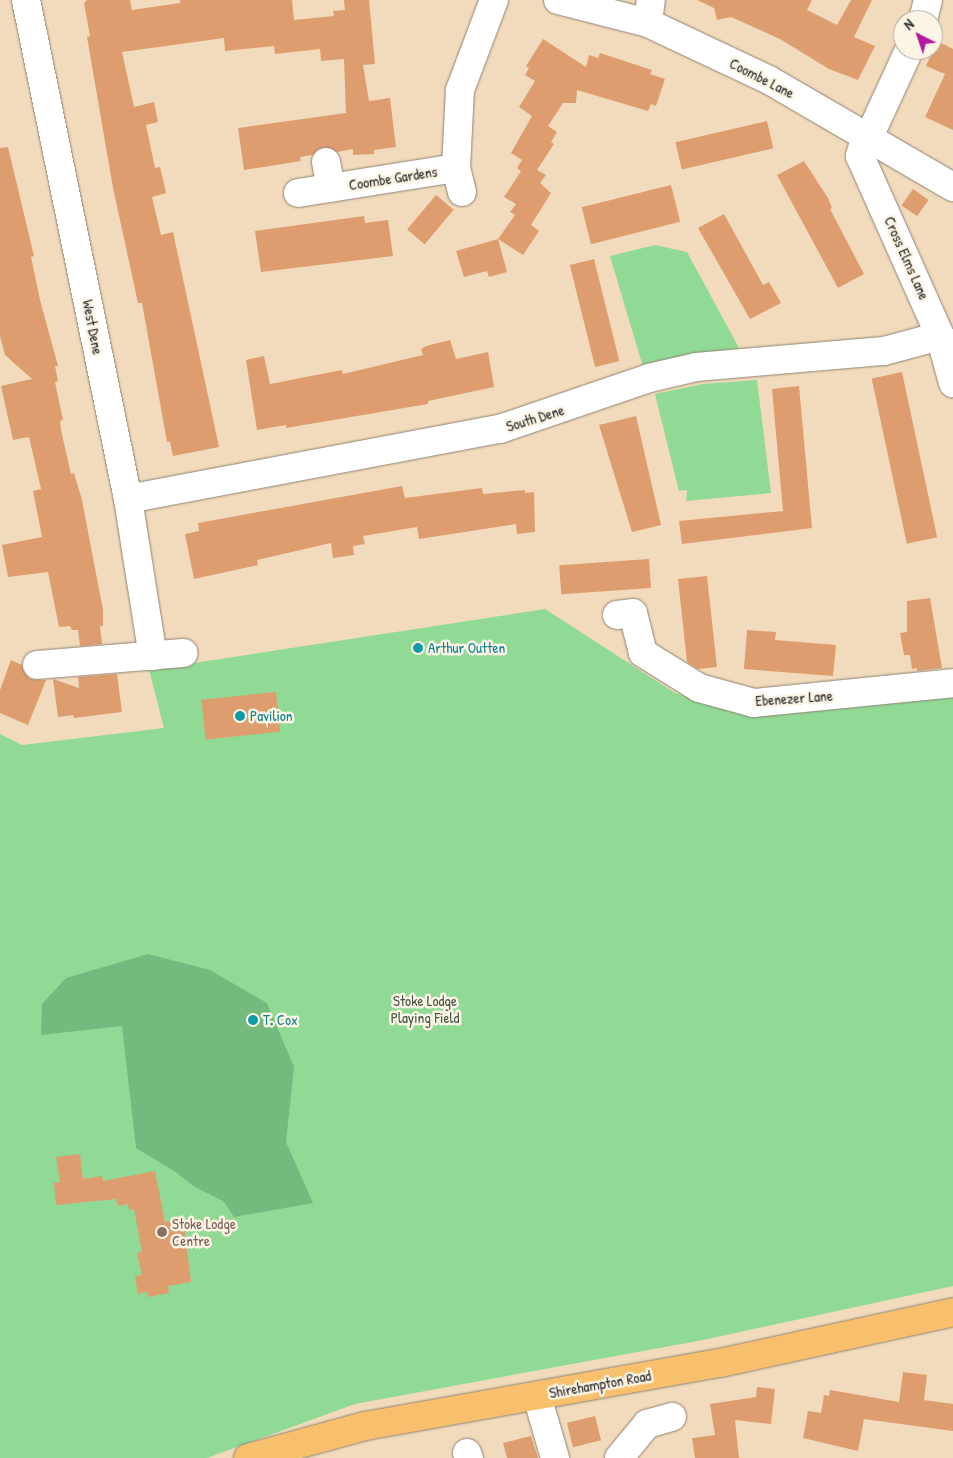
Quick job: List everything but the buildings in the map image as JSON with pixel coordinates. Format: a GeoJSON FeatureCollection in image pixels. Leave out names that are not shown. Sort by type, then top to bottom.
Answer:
{"type":"FeatureCollection","features":[{"type":"Feature","properties":{"kind":"main road","name":"Shirehampton Road"},"geometry":{"type":"LineString","coordinates":[[248,1458],[364,1426],[720,1363],[953,1312]]}},
{"type":"Feature","properties":{"kind":"street","name":"West Dene"},"geometry":{"type":"LineString","coordinates":[[26,0],[128,499],[154,656]]}},
{"type":"Feature","properties":{"kind":"street","name":"Coombe Gardens"},"geometry":{"type":"LineString","coordinates":[[298,193],[328,175],[459,180],[460,90],[494,0]]}},
{"type":"Feature","properties":{"kind":"street","name":"Coombe Lane"},"geometry":{"type":"LineString","coordinates":[[558,0],[649,11],[953,187]]}},
{"type":"Feature","properties":{"kind":"street","name":"Cross Elms Lane"},"geometry":{"type":"LineString","coordinates":[[904,60],[867,137],[860,156],[940,336],[953,383]]}},
{"type":"Feature","properties":{"kind":"street","name":"South Dene"},"geometry":{"type":"LineString","coordinates":[[128,499],[500,429],[649,378],[696,367],[884,351],[940,336]]}},
{"type":"Feature","properties":{"kind":"street","name":"Ebenezer Lane"},"geometry":{"type":"LineString","coordinates":[[617,615],[633,613],[643,653],[699,688],[754,703],[953,683]]}},
{"type":"Feature","properties":{"kind":"street"},"geometry":{"type":"LineString","coordinates":[[37,665],[184,653]]}},
{"type":"Feature","properties":{"kind":"street"},"geometry":{"type":"LineString","coordinates":[[537,1396],[554,1458]]}},
{"type":"Feature","properties":{"kind":"street"},"geometry":{"type":"LineString","coordinates":[[619,1458],[647,1424],[672,1417]]}},
{"type":"Feature","properties":{"kind":"green space"},"geometry":{"type":"Polygon","coordinates":[[[655,245],[687,252],[739,348],[643,367],[610,256],[655,245]]]}},
{"type":"Feature","properties":{"kind":"green space"},"geometry":{"type":"Polygon","coordinates":[[[757,380],[771,493],[686,501],[687,490],[679,491],[655,394],[703,384],[757,380]]]}},
{"type":"Feature","properties":{"kind":"green space","name":"Stoke Lodge Playing Field"},"geometry":{"type":"Polygon","coordinates":[[[545,609],[675,693],[738,713],[953,693],[953,1286],[703,1340],[355,1404],[207,1458],[0,1458],[0,734],[22,745],[164,728],[149,670],[545,609]]]}},
{"type":"Feature","properties":{"kind":"green space"},"geometry":{"type":"Polygon","coordinates":[[[148,954],[210,970],[267,1003],[294,1067],[286,1142],[313,1203],[234,1217],[223,1201],[195,1187],[174,1171],[136,1148],[122,1026],[41,1035],[42,1004],[66,978],[148,954]]]}},
{"type":"Feature","properties":{"kind":"place","name":"Arthur Outten"},"geometry":{"type":"Point","coordinates":[418,648]}},
{"type":"Feature","properties":{"kind":"place","name":"Pavilion"},"geometry":{"type":"Point","coordinates":[240,716]}},
{"type":"Feature","properties":{"kind":"place","name":"T. Cox"},"geometry":{"type":"Point","coordinates":[253,1020]}},
{"type":"Feature","properties":{"kind":"place","name":"Stoke Lodge Centre"},"geometry":{"type":"Point","coordinates":[162,1232]}}]}
